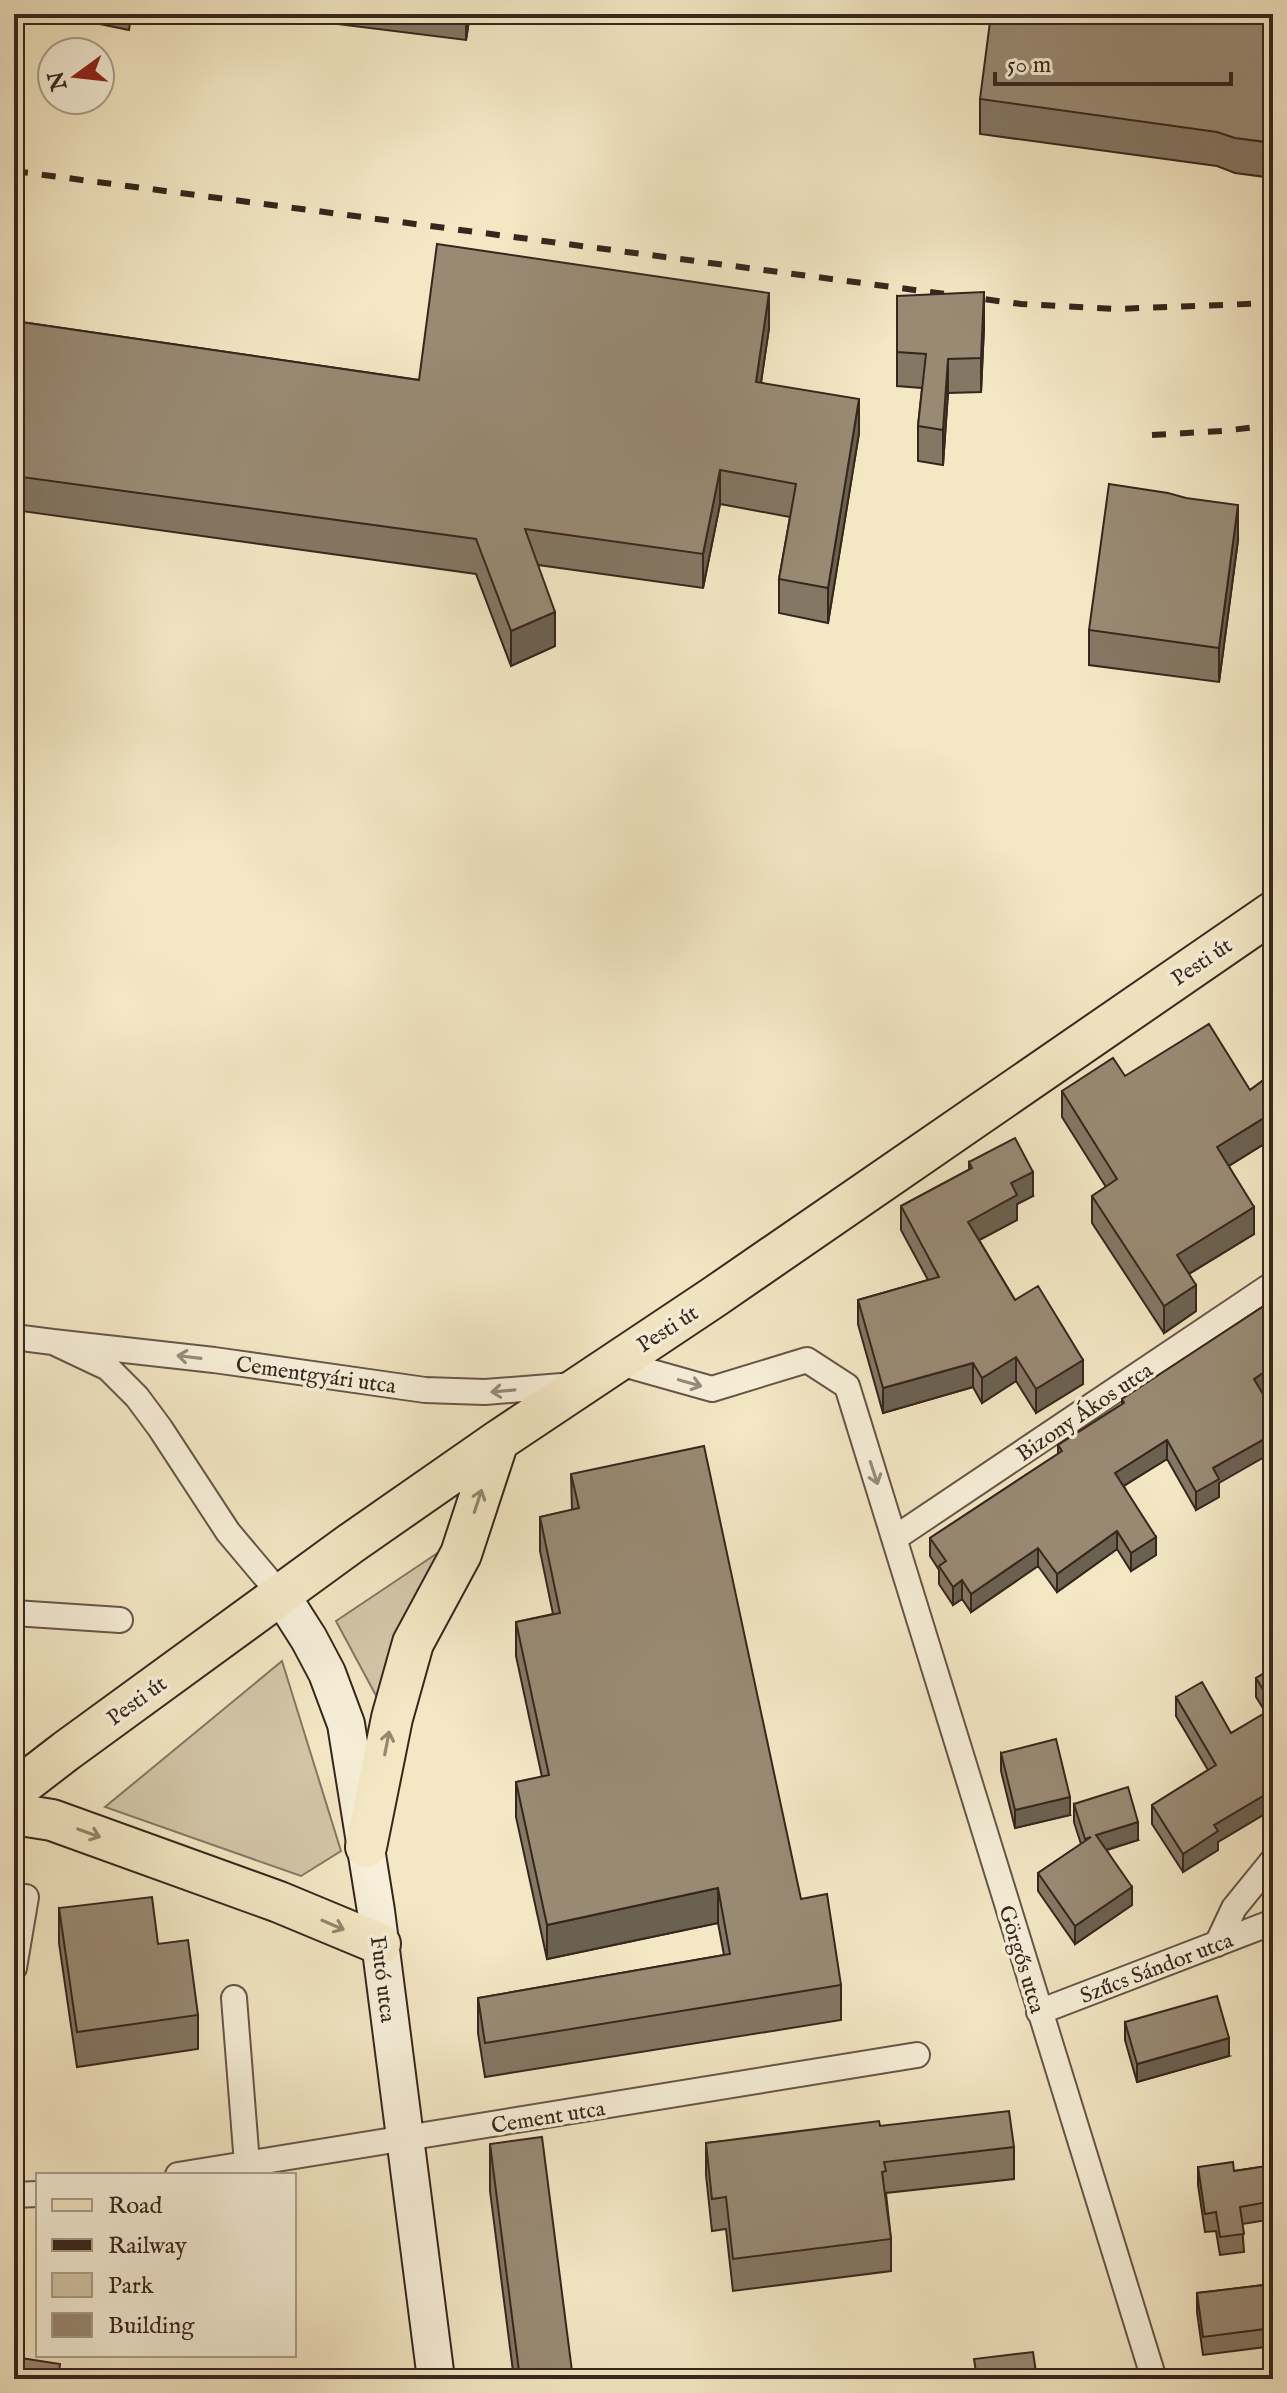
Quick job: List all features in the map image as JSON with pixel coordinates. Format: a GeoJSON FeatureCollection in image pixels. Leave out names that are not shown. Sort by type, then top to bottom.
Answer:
{"type":"FeatureCollection","features":[{"type":"Feature","properties":{"kind":"main road","name":"Pesti út"},"geometry":{"type":"LineString","coordinates":[[14,1791],[498,1441],[714,1297],[1273,912]]}},
{"type":"Feature","properties":{"kind":"main road"},"geometry":{"type":"LineString","coordinates":[[366,1847],[392,1718],[413,1643],[461,1554],[498,1441]]}},
{"type":"Feature","properties":{"kind":"main road","name":"Futó utca"},"geometry":{"type":"LineString","coordinates":[[281,1595],[327,1673],[346,1724],[380,1944],[436,2379]]}},
{"type":"Feature","properties":{"kind":"main road"},"geometry":{"type":"LineString","coordinates":[[14,1814],[52,1820],[279,1902],[380,1944]]}},
{"type":"Feature","properties":{"kind":"street","name":"Bizony Ákos utca"},"geometry":{"type":"LineString","coordinates":[[895,1538],[1273,1284]]}},
{"type":"Feature","properties":{"kind":"street","name":"Cementgyári utca"},"geometry":{"type":"LineString","coordinates":[[14,1337],[214,1360],[425,1390],[485,1392],[580,1385]]}},
{"type":"Feature","properties":{"kind":"street","name":"Cementgyári utca"},"geometry":{"type":"LineString","coordinates":[[53,1342],[108,1368],[137,1397],[228,1532],[281,1595]]}},
{"type":"Feature","properties":{"kind":"street","name":"Görgős utca"},"geometry":{"type":"LineString","coordinates":[[616,1362],[712,1389],[807,1360],[847,1386],[1154,2379]]}},
{"type":"Feature","properties":{"kind":"street"},"geometry":{"type":"LineString","coordinates":[[14,1613],[120,1620]]}},
{"type":"Feature","properties":{"kind":"street"},"geometry":{"type":"LineString","coordinates":[[1217,1944],[1234,1908],[1273,1860]]}},
{"type":"Feature","properties":{"kind":"street"},"geometry":{"type":"LineString","coordinates":[[14,1968],[26,1897]]}},
{"type":"Feature","properties":{"kind":"street","name":"Szűcs Sándor utca"},"geometry":{"type":"LineString","coordinates":[[1039,2012],[1273,1922]]}},
{"type":"Feature","properties":{"kind":"street"},"geometry":{"type":"LineString","coordinates":[[234,1998],[247,2164]]}},
{"type":"Feature","properties":{"kind":"street","name":"Cement utca"},"geometry":{"type":"LineString","coordinates":[[191,2173],[917,2055]]}},
{"type":"Feature","properties":{"kind":"street"},"geometry":{"type":"LineString","coordinates":[[14,2195],[36,2194]]}},
{"type":"Feature","properties":{"kind":"green space"},"geometry":{"type":"Polygon","coordinates":[[[454,1542],[380,1703],[336,1621],[454,1542]]]}},
{"type":"Feature","properties":{"kind":"green space"},"geometry":{"type":"Polygon","coordinates":[[[282,1661],[341,1851],[301,1876],[105,1807],[282,1661]]]}},
{"type":"Feature","properties":{"kind":"building"},"geometry":{"type":"Polygon","coordinates":[[[991,14],[1273,14],[1273,143],[1235,138],[1217,132],[980,99],[991,14]]]}},
{"type":"Feature","properties":{"kind":"building"},"geometry":{"type":"Polygon","coordinates":[[[437,244],[769,293],[756,382],[859,399],[828,588],[779,579],[796,484],[720,470],[703,554],[525,529],[555,612],[511,631],[476,539],[14,476],[14,321],[419,380],[437,244]]]}},
{"type":"Feature","properties":{"kind":"building"},"geometry":{"type":"Polygon","coordinates":[[[984,292],[981,358],[948,359],[943,430],[918,426],[926,354],[897,352],[897,296],[984,292]]]}},
{"type":"Feature","properties":{"kind":"building"},"geometry":{"type":"Polygon","coordinates":[[[1109,484],[1238,505],[1219,648],[1089,630],[1109,484]]]}},
{"type":"Feature","properties":{"kind":"building"},"geometry":{"type":"Polygon","coordinates":[[[1209,1024],[1250,1090],[1273,1073],[1273,1114],[1217,1147],[1254,1207],[1177,1255],[1196,1285],[1164,1306],[1092,1196],[1117,1179],[1062,1091],[1113,1058],[1125,1076],[1209,1024]]]}},
{"type":"Feature","properties":{"kind":"building"},"geometry":{"type":"Polygon","coordinates":[[[1015,1138],[1033,1172],[1011,1183],[1017,1195],[968,1222],[1015,1300],[1038,1286],[1083,1360],[1036,1389],[1016,1357],[982,1378],[973,1363],[883,1388],[858,1300],[939,1277],[901,1206],[972,1168],[969,1162],[1015,1138]]]}},
{"type":"Feature","properties":{"kind":"building"},"geometry":{"type":"Polygon","coordinates":[[[1273,1300],[1273,1366],[1254,1379],[1273,1411],[1273,1434],[1213,1468],[1219,1479],[1196,1492],[1167,1440],[1115,1473],[1156,1537],[1131,1553],[1117,1531],[1057,1574],[1038,1548],[971,1594],[962,1580],[953,1587],[939,1566],[946,1561],[930,1538],[1062,1451],[1058,1445],[1124,1403],[1122,1399],[1273,1300]]]}},
{"type":"Feature","properties":{"kind":"building"},"geometry":{"type":"Polygon","coordinates":[[[704,1446],[801,1899],[827,1894],[841,1985],[485,2043],[478,1998],[730,1954],[718,1888],[547,1925],[516,1782],[549,1775],[516,1622],[560,1613],[540,1517],[579,1508],[571,1474],[704,1446]]]}},
{"type":"Feature","properties":{"kind":"building"},"geometry":{"type":"Polygon","coordinates":[[[1273,1668],[1273,1706],[1256,1678],[1273,1668]]]}},
{"type":"Feature","properties":{"kind":"building"},"geometry":{"type":"Polygon","coordinates":[[[1202,1682],[1231,1733],[1273,1708],[1273,1790],[1214,1825],[1218,1831],[1183,1854],[1152,1805],[1216,1765],[1176,1697],[1202,1682]]]}},
{"type":"Feature","properties":{"kind":"building"},"geometry":{"type":"Polygon","coordinates":[[[1056,1739],[1070,1797],[1015,1810],[1001,1753],[1056,1739]]]}},
{"type":"Feature","properties":{"kind":"building"},"geometry":{"type":"Polygon","coordinates":[[[1128,1787],[1138,1822],[1096,1835],[1132,1887],[1075,1926],[1038,1873],[1091,1837],[1085,1839],[1074,1804],[1128,1787]]]}},
{"type":"Feature","properties":{"kind":"building"},"geometry":{"type":"Polygon","coordinates":[[[152,1897],[158,1944],[188,1940],[198,2015],[77,2032],[59,1908],[152,1897]]]}},
{"type":"Feature","properties":{"kind":"building"},"geometry":{"type":"Polygon","coordinates":[[[1217,1996],[1229,2038],[1137,2064],[1125,2022],[1217,1996]]]}},
{"type":"Feature","properties":{"kind":"building"},"geometry":{"type":"Polygon","coordinates":[[[1009,2111],[1014,2147],[884,2162],[886,2171],[882,2172],[891,2239],[733,2259],[726,2197],[712,2199],[706,2143],[879,2121],[880,2126],[1009,2111]]]}},
{"type":"Feature","properties":{"kind":"building"},"geometry":{"type":"Polygon","coordinates":[[[542,2137],[573,2379],[520,2379],[490,2144],[542,2137]]]}},
{"type":"Feature","properties":{"kind":"building"},"geometry":{"type":"Polygon","coordinates":[[[1233,2162],[1234,2171],[1273,2165],[1273,2201],[1240,2207],[1244,2234],[1220,2237],[1216,2212],[1205,2214],[1198,2167],[1233,2162]]]}},
{"type":"Feature","properties":{"kind":"building"},"geometry":{"type":"Polygon","coordinates":[[[1273,2284],[1273,2328],[1203,2337],[1197,2293],[1273,2284]]]}},
{"type":"Feature","properties":{"kind":"building"},"geometry":{"type":"Polygon","coordinates":[[[1033,2352],[1037,2379],[977,2379],[974,2359],[1033,2352]]]}},
{"type":"Feature","properties":{"kind":"building"},"geometry":{"type":"Polygon","coordinates":[[[21,2358],[60,2364],[58,2379],[18,2379],[21,2358]]]}},
{"type":"Feature","properties":{"kind":"railway"},"geometry":{"type":"LineString","coordinates":[[14,171],[1021,304],[1116,309],[1273,303]]}},
{"type":"Feature","properties":{"kind":"railway"},"geometry":{"type":"LineString","coordinates":[[1152,435],[1273,425]]}}]}
